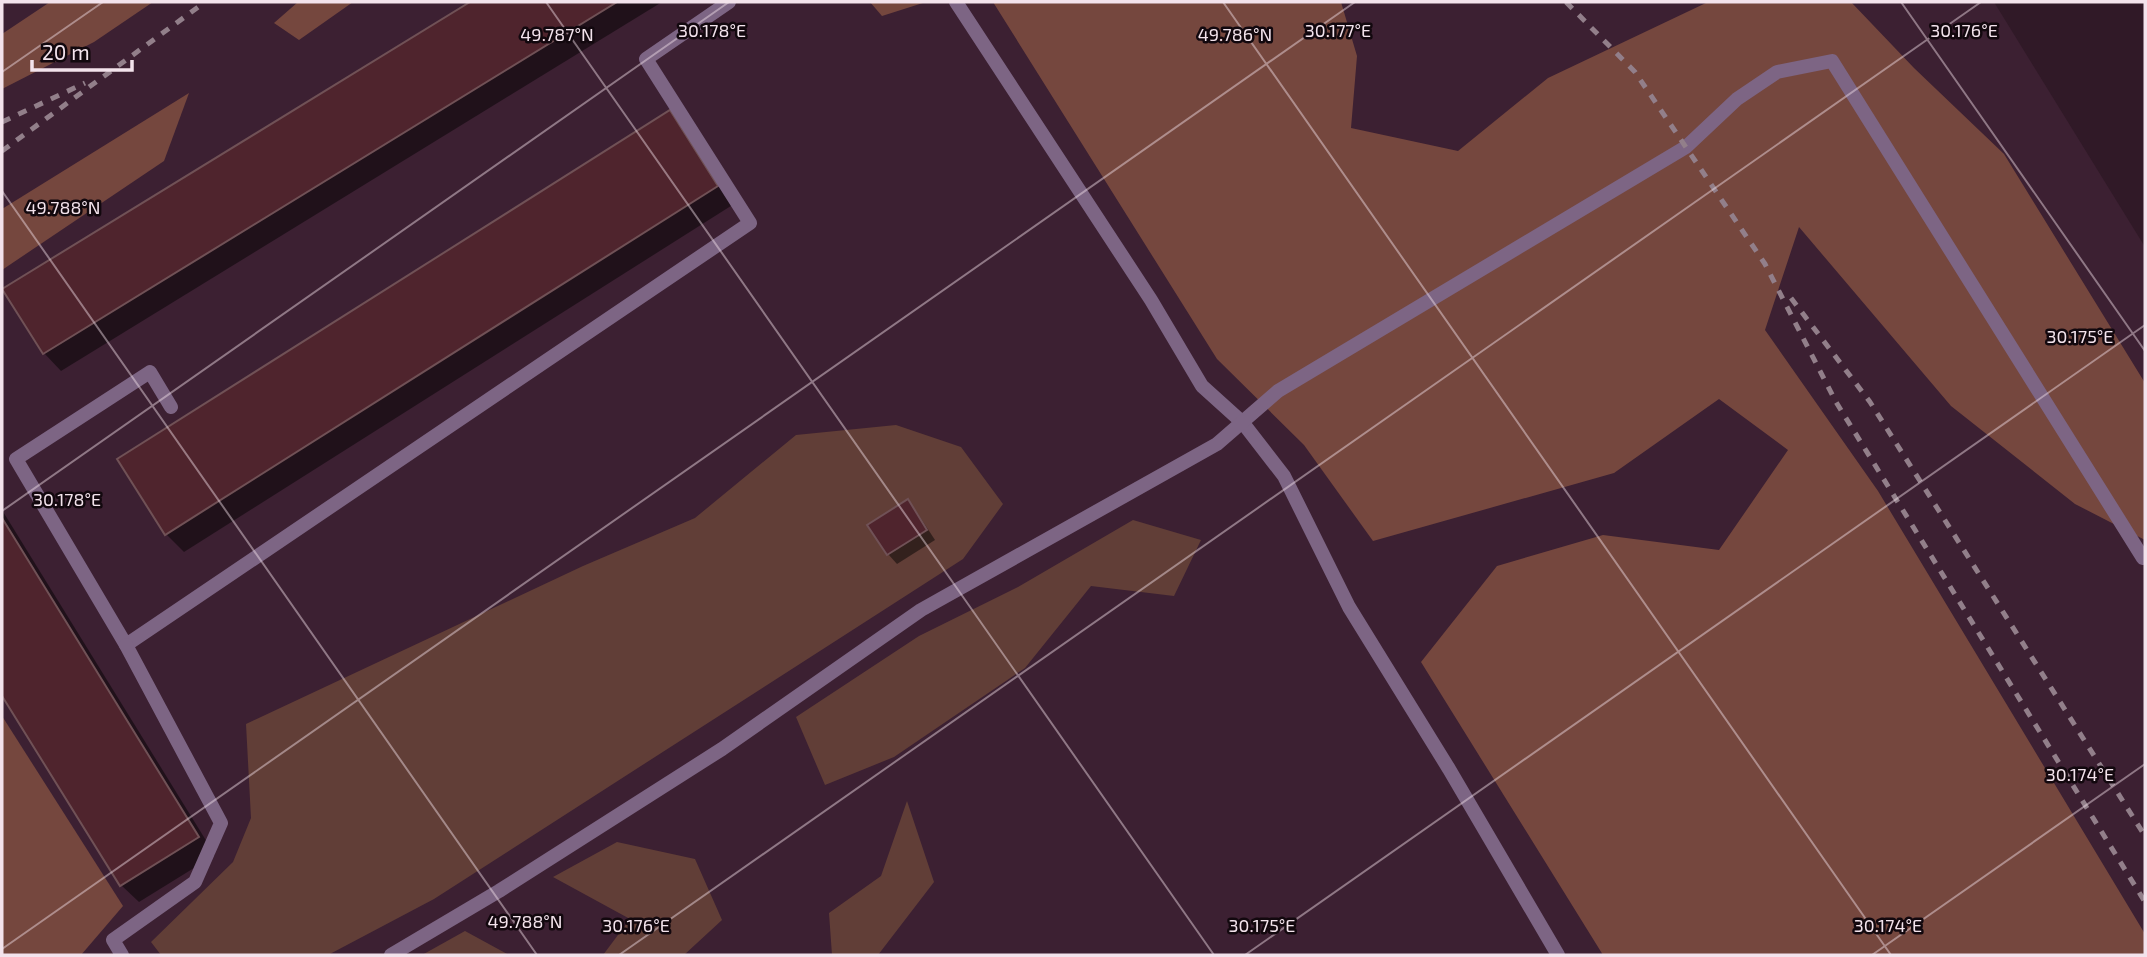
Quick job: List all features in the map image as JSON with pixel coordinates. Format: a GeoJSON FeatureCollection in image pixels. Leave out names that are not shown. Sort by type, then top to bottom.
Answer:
{"type":"FeatureCollection","features":[{"type":"Feature","properties":{"kind":"lane"},"geometry":{"type":"LineString","coordinates":[[126,645],[750,223],[646,59],[729,2]]}},
{"type":"Feature","properties":{"kind":"lane"},"geometry":{"type":"LineString","coordinates":[[956,2],[1151,300],[1202,386],[1243,423],[1284,475],[1349,607],[1558,955]]}},
{"type":"Feature","properties":{"kind":"lane"},"geometry":{"type":"LineString","coordinates":[[391,955],[499,891],[722,749],[921,610],[1217,444],[1278,391],[1686,147],[1737,99],[1777,72],[1832,61],[2143,558]]}},
{"type":"Feature","properties":{"kind":"lane"},"geometry":{"type":"LineString","coordinates":[[122,955],[113,940],[195,882],[221,823],[126,645],[16,458],[150,372],[171,407]]}},
{"type":"Feature","properties":{"kind":"shaded area"},"geometry":{"type":"Polygon","coordinates":[[[2,2],[1994,2],[2145,247],[2145,955],[2,955],[2,2]]]}},
{"type":"Feature","properties":{"kind":"shaded area"},"geometry":{"type":"Polygon","coordinates":[[[50,2],[153,2],[94,42],[2,89],[2,34],[50,2]]]}},
{"type":"Feature","properties":{"kind":"shaded area"},"geometry":{"type":"Polygon","coordinates":[[[298,2],[353,2],[299,40],[274,23],[298,2]]]}},
{"type":"Feature","properties":{"kind":"shaded area"},"geometry":{"type":"Polygon","coordinates":[[[870,2],[926,2],[882,16],[870,2]]]}},
{"type":"Feature","properties":{"kind":"shaded area"},"geometry":{"type":"Polygon","coordinates":[[[993,2],[1341,2],[1357,56],[1351,128],[1458,151],[1548,78],[1708,2],[1851,2],[1914,68],[2004,154],[2145,383],[2145,540],[2075,504],[1951,406],[1799,227],[1765,330],[1878,491],[2145,934],[2145,955],[1603,955],[1421,662],[1497,566],[1603,535],[1719,550],[1788,450],[1719,399],[1614,473],[1373,541],[1304,445],[1217,359],[993,2]]]}},
{"type":"Feature","properties":{"kind":"shaded area"},"geometry":{"type":"Polygon","coordinates":[[[189,93],[164,161],[2,270],[2,209],[189,93]]]}},
{"type":"Feature","properties":{"kind":"shaded area"},"geometry":{"type":"Polygon","coordinates":[[[896,425],[961,447],[1003,504],[963,559],[434,899],[328,955],[161,955],[151,942],[233,862],[251,818],[246,724],[583,566],[695,518],[796,435],[896,425]]]}},
{"type":"Feature","properties":{"kind":"shaded area"},"geometry":{"type":"Polygon","coordinates":[[[1133,520],[1201,540],[1174,596],[1091,586],[1025,668],[894,757],[825,785],[796,717],[919,636],[1018,587],[1133,520]]]}},
{"type":"Feature","properties":{"kind":"shaded area"},"geometry":{"type":"Polygon","coordinates":[[[2,716],[123,906],[81,955],[2,955],[2,716]]]}},
{"type":"Feature","properties":{"kind":"shaded area"},"geometry":{"type":"Polygon","coordinates":[[[907,801],[934,882],[878,955],[832,955],[829,913],[881,876],[907,801]]]}},
{"type":"Feature","properties":{"kind":"shaded area"},"geometry":{"type":"Polygon","coordinates":[[[617,842],[695,859],[722,920],[684,955],[603,955],[630,919],[553,877],[617,842]]]}},
{"type":"Feature","properties":{"kind":"shaded area"},"geometry":{"type":"Polygon","coordinates":[[[465,931],[509,955],[422,955],[465,931]]]}},
{"type":"Feature","properties":{"kind":"building"},"geometry":{"type":"Polygon","coordinates":[[[470,2],[617,2],[43,354],[2,289],[470,2]]]}},
{"type":"Feature","properties":{"kind":"building"},"geometry":{"type":"Polygon","coordinates":[[[670,110],[718,186],[165,535],[117,459],[670,110]]]}},
{"type":"Feature","properties":{"kind":"building"},"geometry":{"type":"Polygon","coordinates":[[[908,499],[927,530],[887,555],[867,525],[908,499]]]}},
{"type":"Feature","properties":{"kind":"building"},"geometry":{"type":"Polygon","coordinates":[[[2,518],[199,837],[120,886],[2,696],[2,518]]]}},
{"type":"Feature","properties":{"kind":"railway"},"geometry":{"type":"LineString","coordinates":[[2,151],[205,2]]}},
{"type":"Feature","properties":{"kind":"railway"},"geometry":{"type":"LineString","coordinates":[[1566,2],[1635,72],[1765,264],[1836,402],[2145,902]]}},
{"type":"Feature","properties":{"kind":"railway"},"geometry":{"type":"LineString","coordinates":[[2,122],[85,83]]}},
{"type":"Feature","properties":{"kind":"railway"},"geometry":{"type":"LineString","coordinates":[[1791,298],[1870,402],[2145,836]]}}]}
